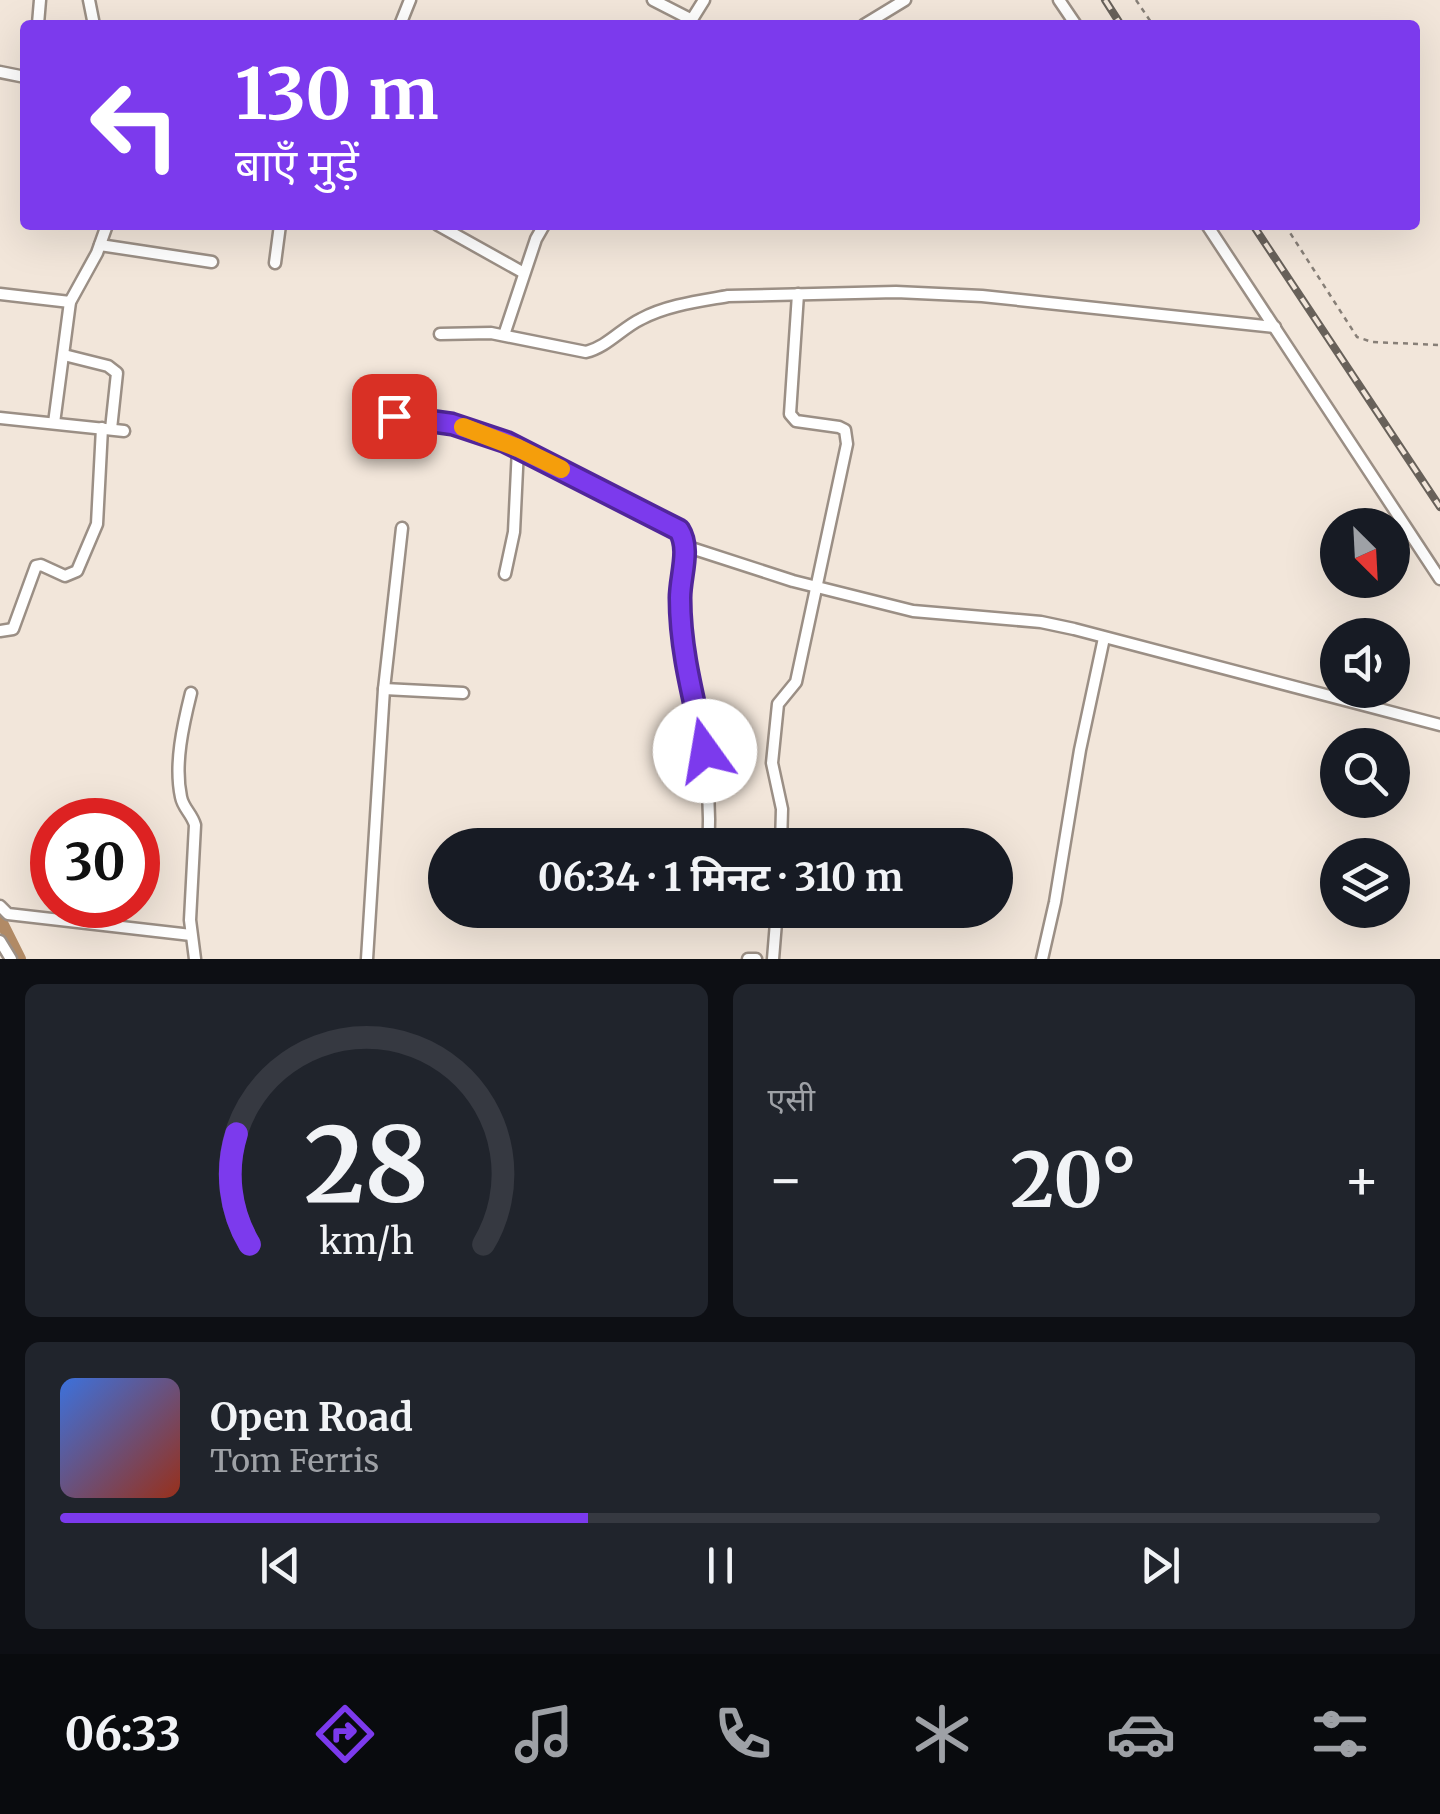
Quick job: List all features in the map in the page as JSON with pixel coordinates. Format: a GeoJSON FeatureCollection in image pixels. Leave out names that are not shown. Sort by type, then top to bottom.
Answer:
{"type":"FeatureCollection","features":[{"type":"Feature","properties":{"kind":"street"},"geometry":{"type":"LineString","coordinates":[[654,0],[687,20]]}},
{"type":"Feature","properties":{"kind":"street"},"geometry":{"type":"LineString","coordinates":[[878,20],[904,0]]}},
{"type":"Feature","properties":{"kind":"street"},"geometry":{"type":"LineString","coordinates":[[54,423],[70,302],[105,230]]}},
{"type":"Feature","properties":{"kind":"street"},"geometry":{"type":"LineString","coordinates":[[275,263],[279,230]]}},
{"type":"Feature","properties":{"kind":"street"},"geometry":{"type":"LineString","coordinates":[[447,230],[524,273]]}},
{"type":"Feature","properties":{"kind":"street"},"geometry":{"type":"LineString","coordinates":[[504,335],[542,230]]}},
{"type":"Feature","properties":{"kind":"street"},"geometry":{"type":"LineString","coordinates":[[1210,230],[1440,579]]}},
{"type":"Feature","properties":{"kind":"street"},"geometry":{"type":"LineString","coordinates":[[100,245],[212,262]]}},
{"type":"Feature","properties":{"kind":"street"},"geometry":{"type":"LineString","coordinates":[[440,334],[504,335],[586,352],[598,349],[637,320],[728,296],[896,292],[1019,299],[1275,327]]}},
{"type":"Feature","properties":{"kind":"street"},"geometry":{"type":"LineString","coordinates":[[0,294],[70,302]]}},
{"type":"Feature","properties":{"kind":"street"},"geometry":{"type":"LineString","coordinates":[[781,828],[782,809],[772,763],[778,704],[796,682],[847,436],[840,427],[796,421],[790,414],[798,294]]}},
{"type":"Feature","properties":{"kind":"street"},"geometry":{"type":"LineString","coordinates":[[0,631],[13,628],[36,566],[65,576],[77,572],[96,524],[117,372],[64,355]]}},
{"type":"Feature","properties":{"kind":"street"},"geometry":{"type":"LineString","coordinates":[[366,415],[437,421],[518,448],[682,533],[685,546],[681,638],[708,778],[708,828]]}},
{"type":"Feature","properties":{"kind":"street"},"geometry":{"type":"LineString","coordinates":[[0,418],[112,429]]}},
{"type":"Feature","properties":{"kind":"street"},"geometry":{"type":"LineString","coordinates":[[505,574],[514,532],[518,448]]}},
{"type":"Feature","properties":{"kind":"street"},"geometry":{"type":"LineString","coordinates":[[368,959],[384,689],[402,528]]}},
{"type":"Feature","properties":{"kind":"street"},"geometry":{"type":"LineString","coordinates":[[685,546],[818,588],[913,612],[1041,622],[1440,725]]}},
{"type":"Feature","properties":{"kind":"street"},"geometry":{"type":"LineString","coordinates":[[1042,959],[1104,638]]}},
{"type":"Feature","properties":{"kind":"street"},"geometry":{"type":"LineString","coordinates":[[384,689],[463,693]]}},
{"type":"Feature","properties":{"kind":"street"},"geometry":{"type":"LineString","coordinates":[[191,693],[180,764],[180,798],[194,825],[191,935],[195,959]]}},
{"type":"Feature","properties":{"kind":"street"},"geometry":{"type":"LineString","coordinates":[[0,906],[8,914],[191,935]]}},
{"type":"Feature","properties":{"kind":"street"},"geometry":{"type":"LineString","coordinates":[[772,959],[775,928]]}},
{"type":"Feature","properties":{"kind":"street"},"geometry":{"type":"LineString","coordinates":[[0,942],[11,959]]}},
{"type":"Feature","properties":{"kind":"street"},"geometry":{"type":"LineString","coordinates":[[748,959],[756,959]]}},
{"type":"Feature","properties":{"kind":"path"},"geometry":{"type":"LineString","coordinates":[[1288,230],[1357,338],[1440,345]]}},
{"type":"Feature","properties":{"kind":"waterway"},"geometry":{"type":"LineString","coordinates":[[0,919],[20,959]]}},
{"type":"Feature","properties":{"kind":"railway"},"geometry":{"type":"LineString","coordinates":[[1105,0],[1118,20]]}},
{"type":"Feature","properties":{"kind":"railway"},"geometry":{"type":"LineString","coordinates":[[1256,230],[1440,507]]}},
{"type":"Feature","properties":{"kind":"slow traffic"},"geometry":{"type":"LineString","coordinates":[[463,427],[561,469]]}},
{"type":"Feature","properties":{"kind":"route"},"geometry":{"type":"LineString","coordinates":[[394,416],[452,424],[506,442],[679,530],[685,546],[680,595],[683,656],[705,751]]}}]}
